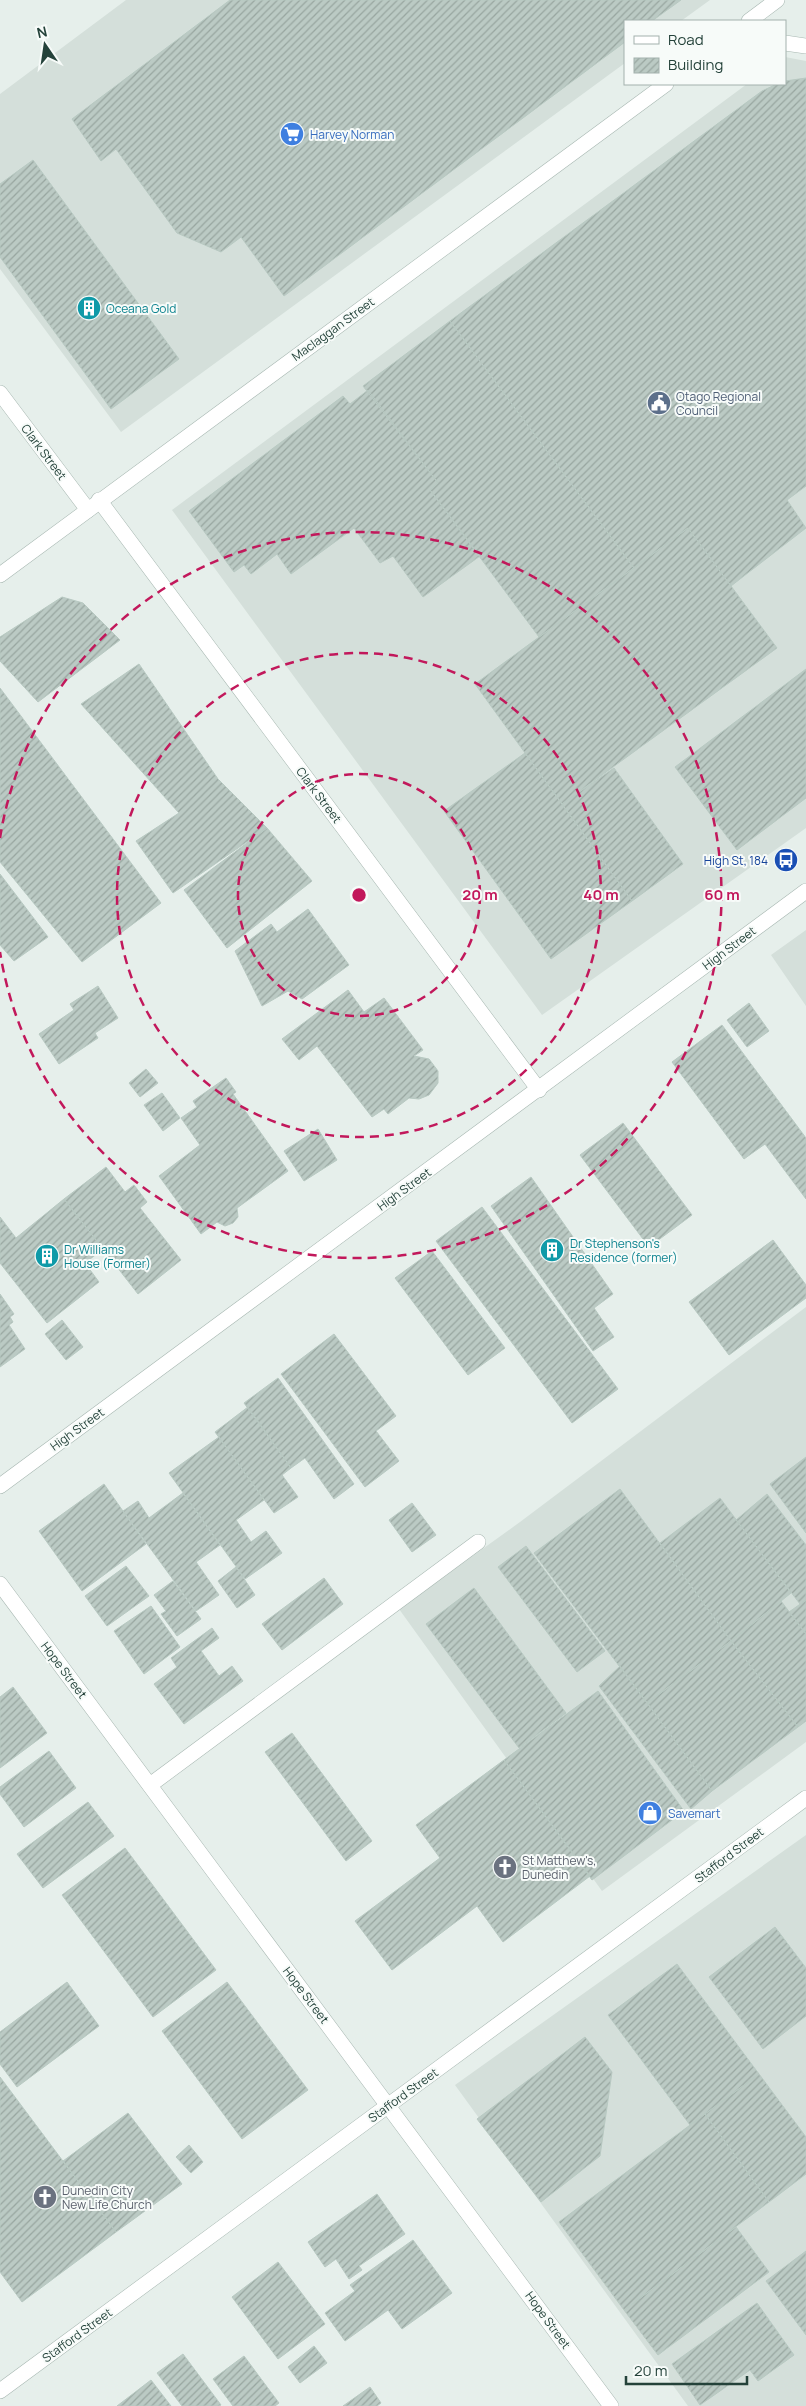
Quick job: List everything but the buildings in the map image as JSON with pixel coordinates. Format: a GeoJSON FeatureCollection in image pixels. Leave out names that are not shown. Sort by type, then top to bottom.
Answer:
{"type":"FeatureCollection","features":[{"type":"Feature","properties":{"kind":"street"},"geometry":{"type":"LineString","coordinates":[[750,20],[777,0]]}},
{"type":"Feature","properties":{"kind":"street"},"geometry":{"type":"LineString","coordinates":[[786,43],[806,46]]}},
{"type":"Feature","properties":{"kind":"street","name":"Maclaggan Street"},"geometry":{"type":"LineString","coordinates":[[0,575],[665,85]]}},
{"type":"Feature","properties":{"kind":"street","name":"Clark Street"},"geometry":{"type":"LineString","coordinates":[[0,393],[94,505],[539,1090]]}},
{"type":"Feature","properties":{"kind":"street","name":"High Street"},"geometry":{"type":"LineString","coordinates":[[0,1486],[539,1090],[806,891]]}},
{"type":"Feature","properties":{"kind":"street"},"geometry":{"type":"LineString","coordinates":[[150,1785],[478,1542]]}},
{"type":"Feature","properties":{"kind":"street","name":"Hope Street"},"geometry":{"type":"LineString","coordinates":[[0,1584],[612,2406]]}},
{"type":"Feature","properties":{"kind":"street","name":"Stafford Street"},"geometry":{"type":"LineString","coordinates":[[0,2391],[806,1798]]}},
{"type":"Feature","properties":{"kind":"shaded area"},"geometry":{"type":"Polygon","coordinates":[[[126,0],[710,0],[682,20],[624,20],[624,64],[121,432],[0,269],[0,94],[126,0]]]}},
{"type":"Feature","properties":{"kind":"shaded area"},"geometry":{"type":"Polygon","coordinates":[[[786,57],[806,61],[806,828],[542,1015],[172,510],[746,85],[786,85],[786,57]]]}},
{"type":"Feature","properties":{"kind":"shaded area"},"geometry":{"type":"Polygon","coordinates":[[[806,930],[806,1006],[771,955],[806,930]]]}},
{"type":"Feature","properties":{"kind":"shaded area"},"geometry":{"type":"Polygon","coordinates":[[[806,1307],[806,1742],[602,1891],[399,1609],[520,1522],[806,1307]]]}},
{"type":"Feature","properties":{"kind":"shaded area"},"geometry":{"type":"Polygon","coordinates":[[[806,1835],[806,2406],[688,2406],[455,2085],[806,1835]]]}},
{"type":"Feature","properties":{"kind":"place","name":"Harvey Norman"},"geometry":{"type":"Point","coordinates":[292,134]}},
{"type":"Feature","properties":{"kind":"place","name":"Oceana Gold"},"geometry":{"type":"Point","coordinates":[89,308]}},
{"type":"Feature","properties":{"kind":"place","name":"Otago Regional Council"},"geometry":{"type":"Point","coordinates":[659,403]}},
{"type":"Feature","properties":{"kind":"place","name":"High St, 184"},"geometry":{"type":"Point","coordinates":[786,860]}},
{"type":"Feature","properties":{"kind":"place","name":"Dr Stephenson's Residence (former)"},"geometry":{"type":"Point","coordinates":[552,1250]}},
{"type":"Feature","properties":{"kind":"place","name":"Dr Williams House (Former)"},"geometry":{"type":"Point","coordinates":[47,1256]}},
{"type":"Feature","properties":{"kind":"place","name":"Savemart"},"geometry":{"type":"Point","coordinates":[650,1813]}},
{"type":"Feature","properties":{"kind":"place","name":"St Matthew's, Dunedin"},"geometry":{"type":"Point","coordinates":[505,1867]}},
{"type":"Feature","properties":{"kind":"place","name":"Dunedin City New Life Church"},"geometry":{"type":"Point","coordinates":[45,2197]}}]}
